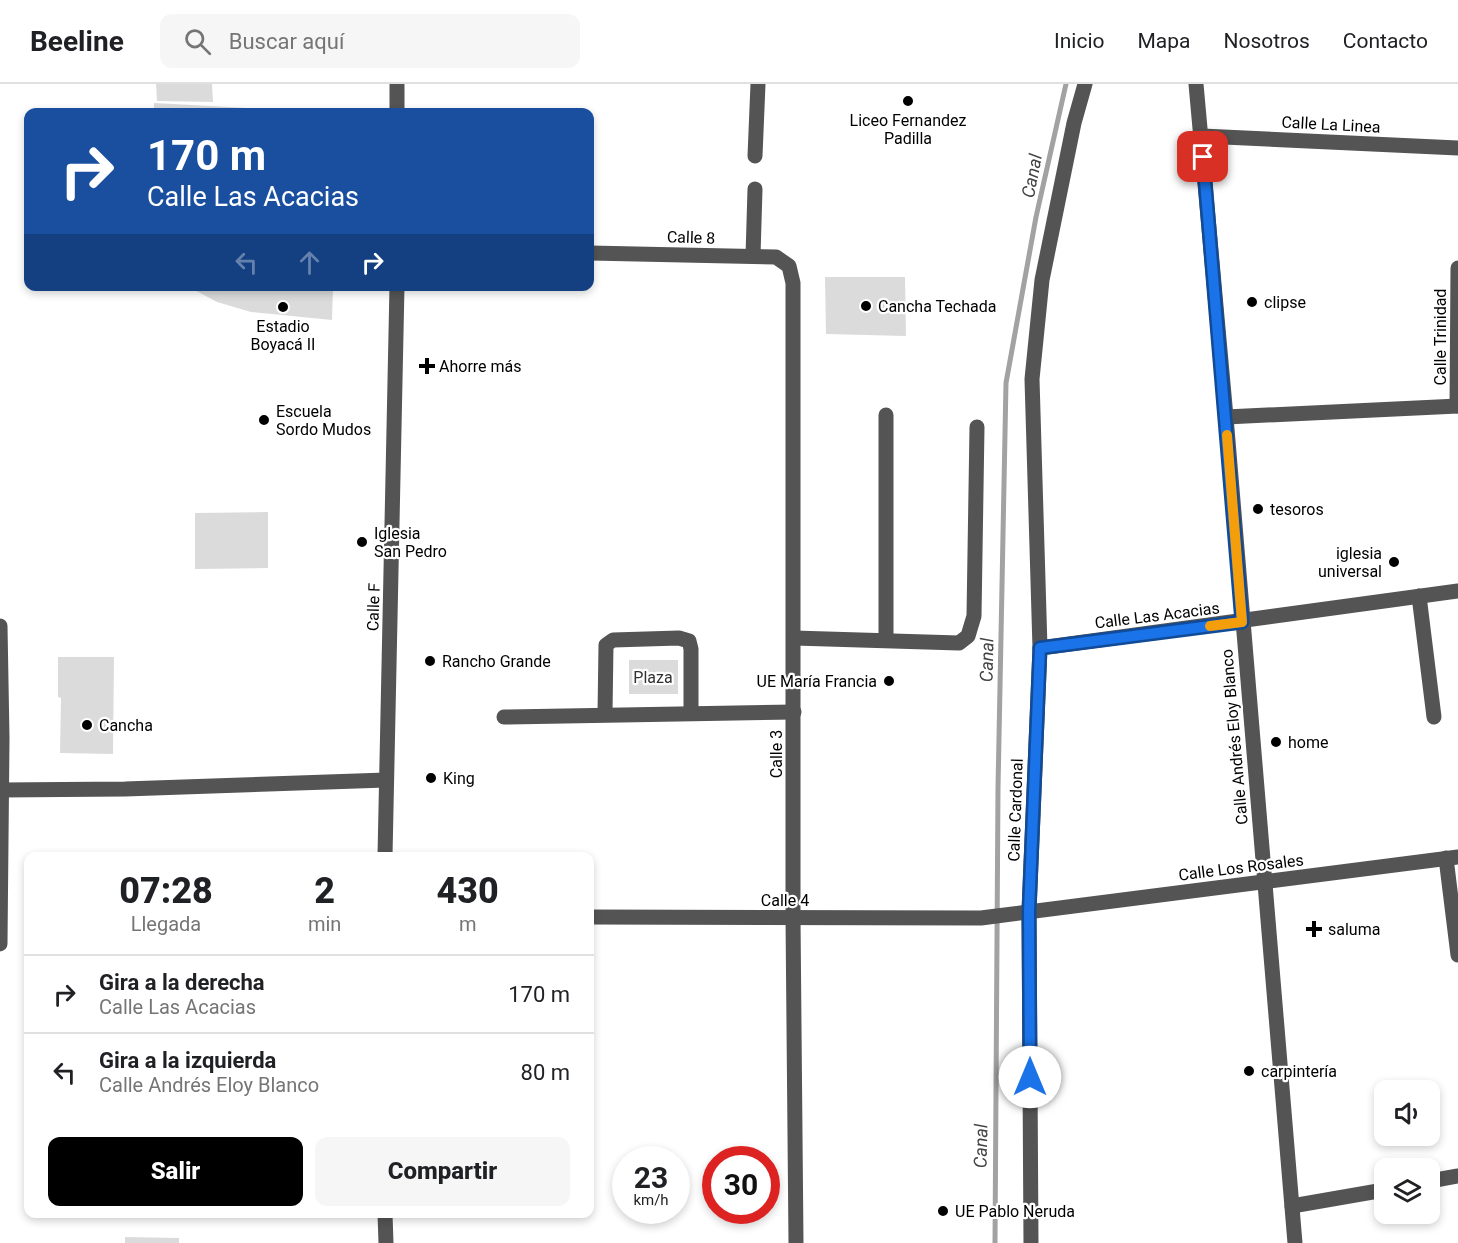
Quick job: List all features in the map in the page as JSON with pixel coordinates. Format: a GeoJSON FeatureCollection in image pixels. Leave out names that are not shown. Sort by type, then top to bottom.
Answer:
{"type":"FeatureCollection","features":[{"type":"Feature","properties":{"kind":"street"},"geometry":{"type":"LineString","coordinates":[[397,84],[397,108]]}},
{"type":"Feature","properties":{"kind":"street"},"geometry":{"type":"LineString","coordinates":[[755,156],[758,84]]}},
{"type":"Feature","properties":{"kind":"street","name":"Calle Cardonal"},"geometry":{"type":"LineString","coordinates":[[1031,1243],[1024,912],[1040,648],[1032,379],[1042,280],[1084,84]]}},
{"type":"Feature","properties":{"kind":"street","name":"Calle Andrés Eloy Blanco"},"geometry":{"type":"LineString","coordinates":[[1196,84],[1295,1243]]}},
{"type":"Feature","properties":{"kind":"street","name":"Calle La Linea"},"geometry":{"type":"LineString","coordinates":[[1202,136],[1458,148]]}},
{"type":"Feature","properties":{"kind":"street"},"geometry":{"type":"LineString","coordinates":[[753,256],[755,189]]}},
{"type":"Feature","properties":{"kind":"street","name":"Calle 8"},"geometry":{"type":"LineString","coordinates":[[594,254],[776,257],[789,266]]}},
{"type":"Feature","properties":{"kind":"street","name":"Calle 3"},"geometry":{"type":"LineString","coordinates":[[789,266],[793,295],[793,918],[796,1243]]}},
{"type":"Feature","properties":{"kind":"street","name":"Calle Trinidad"},"geometry":{"type":"LineString","coordinates":[[1458,267],[1458,406]]}},
{"type":"Feature","properties":{"kind":"street","name":"Calle F"},"geometry":{"type":"LineString","coordinates":[[385,852],[397,291]]}},
{"type":"Feature","properties":{"kind":"street"},"geometry":{"type":"LineString","coordinates":[[1226,417],[1458,406]]}},
{"type":"Feature","properties":{"kind":"street"},"geometry":{"type":"LineString","coordinates":[[886,416],[886,640]]}},
{"type":"Feature","properties":{"kind":"street"},"geometry":{"type":"LineString","coordinates":[[794,638],[959,643],[968,636],[974,616],[976,427]]}},
{"type":"Feature","properties":{"kind":"street","name":"Calle Las Acacias"},"geometry":{"type":"LineString","coordinates":[[1040,648],[1458,591]]}},
{"type":"Feature","properties":{"kind":"street"},"geometry":{"type":"LineString","coordinates":[[1419,596],[1434,717]]}},
{"type":"Feature","properties":{"kind":"street"},"geometry":{"type":"LineString","coordinates":[[0,626],[0,944]]}},
{"type":"Feature","properties":{"kind":"street"},"geometry":{"type":"LineString","coordinates":[[605,714],[606,645],[613,640],[679,638],[689,641],[691,649],[691,713]]}},
{"type":"Feature","properties":{"kind":"street"},"geometry":{"type":"LineString","coordinates":[[504,717],[794,712]]}},
{"type":"Feature","properties":{"kind":"street"},"geometry":{"type":"LineString","coordinates":[[1,790],[125,789],[386,780]]}},
{"type":"Feature","properties":{"kind":"street"},"geometry":{"type":"LineString","coordinates":[[1452,857],[1458,955]]}},
{"type":"Feature","properties":{"kind":"street","name":"Calle Los Rosales"},"geometry":{"type":"LineString","coordinates":[[981,918],[1452,857]]}},
{"type":"Feature","properties":{"kind":"street","name":"Calle 4"},"geometry":{"type":"LineString","coordinates":[[594,916],[981,918]]}},
{"type":"Feature","properties":{"kind":"street"},"geometry":{"type":"LineString","coordinates":[[1440,1180],[1458,1176]]}},
{"type":"Feature","properties":{"kind":"street"},"geometry":{"type":"LineString","coordinates":[[1292,1206],[1374,1192]]}},
{"type":"Feature","properties":{"kind":"street"},"geometry":{"type":"LineString","coordinates":[[385,1218],[386,1243]]}},
{"type":"Feature","properties":{"kind":"green space"},"geometry":{"type":"Polygon","coordinates":[[[156,84],[212,84],[213,102],[157,101],[156,84]]]}},
{"type":"Feature","properties":{"kind":"green space"},"geometry":{"type":"Polygon","coordinates":[[[154,103],[245,108],[154,108],[154,103]]]}},
{"type":"Feature","properties":{"kind":"green space","name":"Cancha Techada"},"geometry":{"type":"Polygon","coordinates":[[[825,277],[905,277],[906,336],[826,334],[825,277]]]}},
{"type":"Feature","properties":{"kind":"green space","name":"Estadio Boyacá II"},"geometry":{"type":"Polygon","coordinates":[[[196,291],[333,291],[332,320],[251,312],[217,302],[196,291]]]}},
{"type":"Feature","properties":{"kind":"green space"},"geometry":{"type":"Polygon","coordinates":[[[268,512],[268,568],[195,569],[195,513],[268,512]]]}},
{"type":"Feature","properties":{"kind":"green space","name":"Cancha"},"geometry":{"type":"Polygon","coordinates":[[[58,657],[114,657],[113,754],[60,753],[61,698],[58,697],[58,657]]]}},
{"type":"Feature","properties":{"kind":"green space","name":"Plaza"},"geometry":{"type":"Polygon","coordinates":[[[629,660],[678,660],[678,694],[629,694],[629,660]]]}},
{"type":"Feature","properties":{"kind":"green space"},"geometry":{"type":"Polygon","coordinates":[[[125,1237],[179,1238],[179,1243],[125,1243],[125,1237]]]}},
{"type":"Feature","properties":{"kind":"waterway","name":"Canal"},"geometry":{"type":"LineString","coordinates":[[995,1243],[998,788],[1006,383],[1036,217],[1066,84]]}},
{"type":"Feature","properties":{"kind":"slow traffic"},"geometry":{"type":"LineString","coordinates":[[1210,626],[1242,622],[1227,435]]}},
{"type":"Feature","properties":{"kind":"place","name":"Liceo Fernandez Padilla"},"geometry":{"type":"Point","coordinates":[908,101]}},
{"type":"Feature","properties":{"kind":"place","name":"clipse"},"geometry":{"type":"Point","coordinates":[1252,302]}},
{"type":"Feature","properties":{"kind":"place","name":"Cancha Techada"},"geometry":{"type":"Point","coordinates":[866,306]}},
{"type":"Feature","properties":{"kind":"place","name":"Estadio Boyacá II"},"geometry":{"type":"Point","coordinates":[283,307]}},
{"type":"Feature","properties":{"kind":"place","name":"Ahorre más"},"geometry":{"type":"Point","coordinates":[427,366]}},
{"type":"Feature","properties":{"kind":"place","name":"Escuela Sordo Mudos"},"geometry":{"type":"Point","coordinates":[264,420]}},
{"type":"Feature","properties":{"kind":"place","name":"tesoros"},"geometry":{"type":"Point","coordinates":[1258,509]}},
{"type":"Feature","properties":{"kind":"place","name":"Iglesia San Pedro"},"geometry":{"type":"Point","coordinates":[362,542]}},
{"type":"Feature","properties":{"kind":"place","name":"iglesia universal"},"geometry":{"type":"Point","coordinates":[1394,562]}},
{"type":"Feature","properties":{"kind":"place","name":"Rancho Grande"},"geometry":{"type":"Point","coordinates":[430,661]}},
{"type":"Feature","properties":{"kind":"place","name":"UE María Francia"},"geometry":{"type":"Point","coordinates":[889,681]}},
{"type":"Feature","properties":{"kind":"place","name":"Cancha"},"geometry":{"type":"Point","coordinates":[87,725]}},
{"type":"Feature","properties":{"kind":"place","name":"home"},"geometry":{"type":"Point","coordinates":[1276,742]}},
{"type":"Feature","properties":{"kind":"place","name":"King"},"geometry":{"type":"Point","coordinates":[431,778]}},
{"type":"Feature","properties":{"kind":"place","name":"saluma"},"geometry":{"type":"Point","coordinates":[1314,929]}},
{"type":"Feature","properties":{"kind":"place","name":"carpintería"},"geometry":{"type":"Point","coordinates":[1249,1071]}},
{"type":"Feature","properties":{"kind":"place","name":"UE Pablo Neruda"},"geometry":{"type":"Point","coordinates":[943,1211]}},
{"type":"Feature","properties":{"kind":"route"},"geometry":{"type":"LineString","coordinates":[[1030,1077],[1029,911],[1040,648],[1242,622],[1203,157]]}}]}
